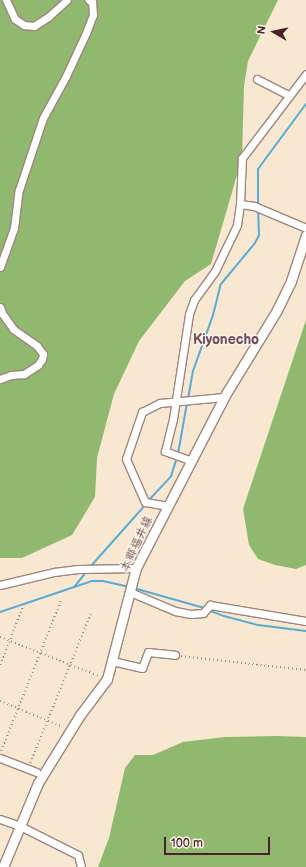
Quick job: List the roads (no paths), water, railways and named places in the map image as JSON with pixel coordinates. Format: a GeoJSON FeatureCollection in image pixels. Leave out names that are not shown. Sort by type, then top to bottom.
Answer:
{"type":"FeatureCollection","features":[{"type":"Feature","properties":{"kind":"main road","name":"本郷福井線"},"geometry":{"type":"LineString","coordinates":[[4,867],[38,783],[70,731],[107,679],[136,568],[224,397],[277,310],[291,281],[306,236]]}},
{"type":"Feature","properties":{"kind":"street"},"geometry":{"type":"LineString","coordinates":[[6,0],[15,19],[24,25],[34,26],[48,17],[67,0]]}},
{"type":"Feature","properties":{"kind":"street"},"geometry":{"type":"LineString","coordinates":[[0,267],[14,228],[19,190],[43,118],[66,76],[93,15],[92,2],[89,0]]}},
{"type":"Feature","properties":{"kind":"street"},"geometry":{"type":"LineString","coordinates":[[192,461],[165,451],[176,400],[186,342],[189,314],[194,300],[215,270],[237,225],[240,204],[242,158],[306,74]]}},
{"type":"Feature","properties":{"kind":"street"},"geometry":{"type":"LineString","coordinates":[[257,79],[290,95]]}},
{"type":"Feature","properties":{"kind":"street"},"geometry":{"type":"LineString","coordinates":[[240,204],[254,206],[306,228]]}},
{"type":"Feature","properties":{"kind":"street"},"geometry":{"type":"LineString","coordinates":[[0,307],[2,314],[14,329],[37,346],[43,354],[38,365],[24,374],[11,375],[0,379]]}},
{"type":"Feature","properties":{"kind":"street"},"geometry":{"type":"LineString","coordinates":[[168,506],[145,502],[126,459],[142,412],[160,403],[176,400],[224,397]]}},
{"type":"Feature","properties":{"kind":"street"},"geometry":{"type":"LineString","coordinates":[[0,585],[60,571],[78,569],[136,568]]}},
{"type":"Feature","properties":{"kind":"street"},"geometry":{"type":"LineString","coordinates":[[130,592],[175,611],[191,614],[203,613],[210,606],[306,621]]}},
{"type":"Feature","properties":{"kind":"street"},"geometry":{"type":"LineString","coordinates":[[112,661],[142,668],[148,652],[175,655]]}},
{"type":"Feature","properties":{"kind":"street"},"geometry":{"type":"LineString","coordinates":[[0,758],[36,772]]}},
{"type":"Feature","properties":{"kind":"street"},"geometry":{"type":"LineString","coordinates":[[0,819],[20,826],[78,855],[81,867]]}},
{"type":"Feature","properties":{"kind":"waterway"},"geometry":{"type":"LineString","coordinates":[[258,205],[258,169],[306,104]]}},
{"type":"Feature","properties":{"kind":"waterway"},"geometry":{"type":"LineString","coordinates":[[188,399],[193,371],[213,315],[221,284],[255,243],[259,235],[258,209]]}},
{"type":"Feature","properties":{"kind":"waterway"},"geometry":{"type":"LineString","coordinates":[[178,454],[187,403]]}},
{"type":"Feature","properties":{"kind":"waterway"},"geometry":{"type":"LineString","coordinates":[[149,500],[171,476],[177,458]]}},
{"type":"Feature","properties":{"kind":"waterway"},"geometry":{"type":"LineString","coordinates":[[91,566],[146,504]]}},
{"type":"Feature","properties":{"kind":"waterway"},"geometry":{"type":"LineString","coordinates":[[75,586],[87,571]]}},
{"type":"Feature","properties":{"kind":"waterway"},"geometry":{"type":"LineString","coordinates":[[0,612],[92,581],[103,581],[129,587]]}},
{"type":"Feature","properties":{"kind":"waterway"},"geometry":{"type":"LineString","coordinates":[[137,589],[204,608]]}},
{"type":"Feature","properties":{"kind":"waterway"},"geometry":{"type":"LineString","coordinates":[[208,610],[258,625],[306,631]]}},
{"type":"Feature","properties":{"kind":"district","name":"Kiyonecho"},"geometry":{"type":"Point","coordinates":[226,340]}}]}
